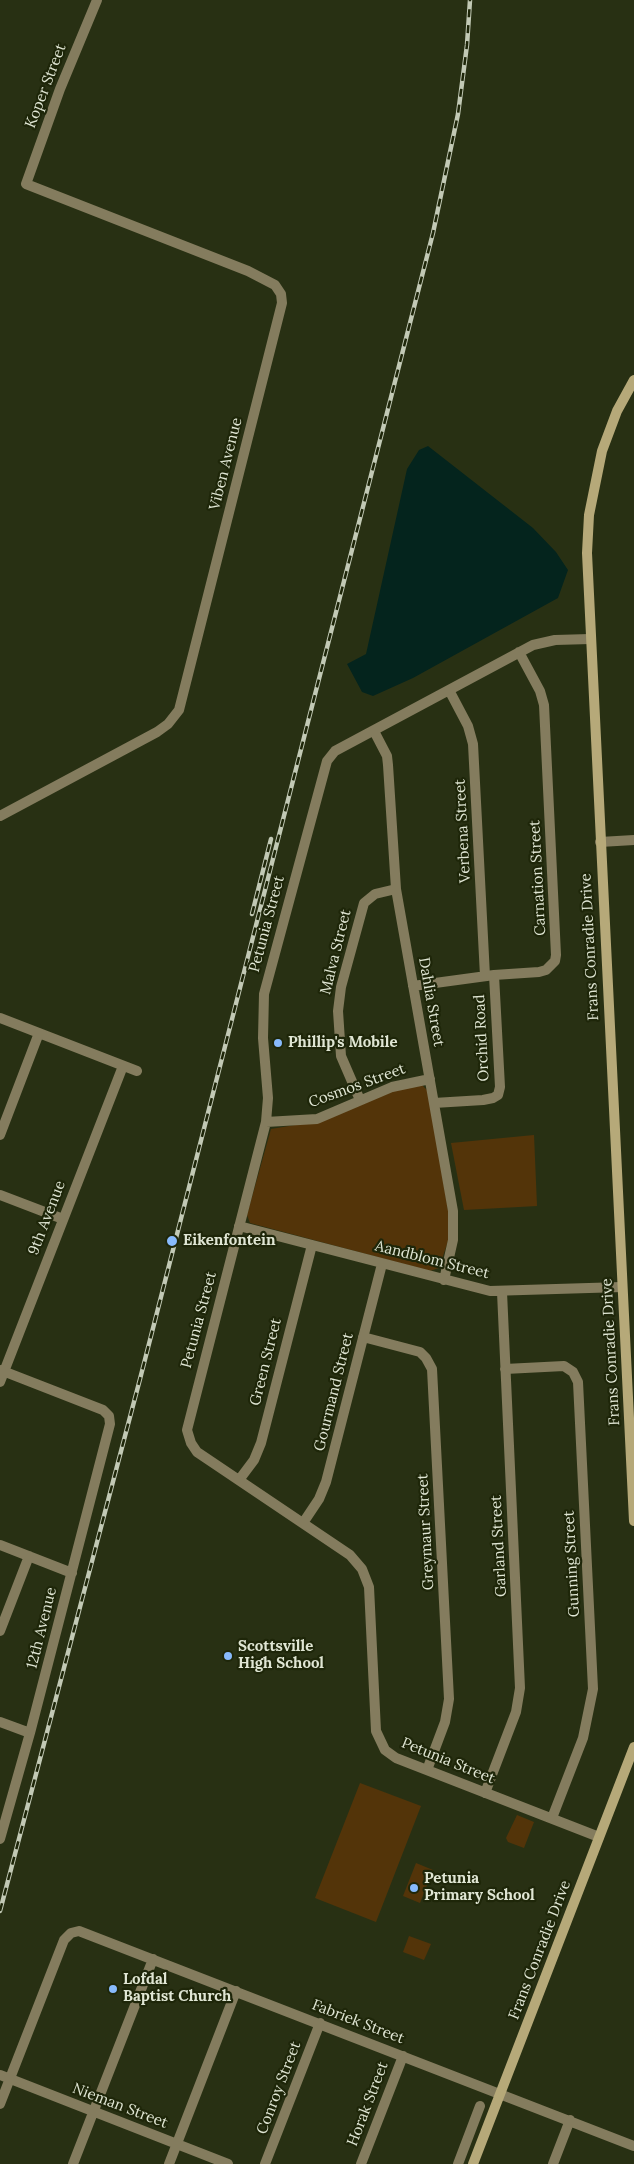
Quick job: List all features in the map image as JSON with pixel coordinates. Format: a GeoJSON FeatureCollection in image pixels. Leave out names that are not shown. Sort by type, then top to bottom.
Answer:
{"type":"FeatureCollection","features":[{"type":"Feature","properties":{"kind":"street","name":"Koper Street"},"geometry":{"type":"LineString","coordinates":[[26,184],[60,89],[97,0]]}},
{"type":"Feature","properties":{"kind":"street","name":"Viben Avenue"},"geometry":{"type":"LineString","coordinates":[[0,816],[157,732],[168,724],[179,710],[282,303],[277,287],[248,272],[26,184]]}},
{"type":"Feature","properties":{"kind":"street","name":"Frans Conradie Drive"},"geometry":{"type":"LineString","coordinates":[[634,380],[617,412],[602,451],[593,491],[587,553],[634,1521]]}},
{"type":"Feature","properties":{"kind":"street","name":"Petunia Street"},"geometry":{"type":"LineString","coordinates":[[590,639],[541,642],[519,652],[335,751],[327,761],[264,994],[263,1038],[268,1098],[266,1122],[187,1430],[191,1443],[197,1452],[350,1554],[362,1569],[369,1587],[377,1736],[390,1755],[600,1837]]}},
{"type":"Feature","properties":{"kind":"street","name":"Carnation Street"},"geometry":{"type":"LineString","coordinates":[[413,986],[546,970],[555,961],[544,705],[540,692],[519,652]]}},
{"type":"Feature","properties":{"kind":"street","name":"Verbena Street"},"geometry":{"type":"LineString","coordinates":[[448,690],[468,726],[474,744],[490,976]]}},
{"type":"Feature","properties":{"kind":"street","name":"Dahlia Street"},"geometry":{"type":"LineString","coordinates":[[374,731],[387,756],[396,889],[454,1227],[444,1280]]}},
{"type":"Feature","properties":{"kind":"street"},"geometry":{"type":"LineString","coordinates":[[600,842],[634,840]]}},
{"type":"Feature","properties":{"kind":"street","name":"Malva Street"},"geometry":{"type":"LineString","coordinates":[[360,1100],[341,1056],[338,1011],[340,987],[364,902],[376,894],[396,889]]}},
{"type":"Feature","properties":{"kind":"street","name":"Orchid Road"},"geometry":{"type":"LineString","coordinates":[[434,1103],[488,1099],[498,1095],[500,1087],[490,976]]}},
{"type":"Feature","properties":{"kind":"street"},"geometry":{"type":"LineString","coordinates":[[0,1018],[137,1071]]}},
{"type":"Feature","properties":{"kind":"street"},"geometry":{"type":"LineString","coordinates":[[0,1135],[39,1033]]}},
{"type":"Feature","properties":{"kind":"street","name":"9th Avenue"},"geometry":{"type":"LineString","coordinates":[[0,1382],[2,1371],[123,1066]]}},
{"type":"Feature","properties":{"kind":"street","name":"Cosmos Street"},"geometry":{"type":"LineString","coordinates":[[266,1122],[317,1119],[392,1087],[430,1080]]}},
{"type":"Feature","properties":{"kind":"street"},"geometry":{"type":"LineString","coordinates":[[0,1195],[63,1220]]}},
{"type":"Feature","properties":{"kind":"street","name":"Aandblom Street"},"geometry":{"type":"LineString","coordinates":[[239,1226],[478,1289],[502,1292],[622,1287]]}},
{"type":"Feature","properties":{"kind":"street","name":"Green Street"},"geometry":{"type":"LineString","coordinates":[[239,1480],[254,1460],[261,1443],[312,1245]]}},
{"type":"Feature","properties":{"kind":"street","name":"Gourmand Street"},"geometry":{"type":"LineString","coordinates":[[303,1523],[326,1482],[382,1264]]}},
{"type":"Feature","properties":{"kind":"street","name":"Garland Street"},"geometry":{"type":"LineString","coordinates":[[485,1793],[516,1712],[520,1694],[502,1292]]}},
{"type":"Feature","properties":{"kind":"street","name":"Greymaur Street"},"geometry":{"type":"LineString","coordinates":[[363,1337],[420,1352],[432,1369],[449,1699],[444,1722],[427,1770]]}},
{"type":"Feature","properties":{"kind":"street","name":"Gunning Street"},"geometry":{"type":"LineString","coordinates":[[505,1369],[564,1366],[573,1372],[578,1382],[593,1689],[590,1714],[583,1738],[552,1818]]}},
{"type":"Feature","properties":{"kind":"street","name":"12th Avenue"},"geometry":{"type":"LineString","coordinates":[[0,1839],[30,1733],[110,1424],[108,1416],[103,1410],[2,1371]]}},
{"type":"Feature","properties":{"kind":"street"},"geometry":{"type":"LineString","coordinates":[[0,1545],[72,1573]]}},
{"type":"Feature","properties":{"kind":"street"},"geometry":{"type":"LineString","coordinates":[[0,1631],[29,1556]]}},
{"type":"Feature","properties":{"kind":"street"},"geometry":{"type":"LineString","coordinates":[[0,1722],[30,1733]]}},
{"type":"Feature","properties":{"kind":"street","name":"Frans Conradie Drive"},"geometry":{"type":"LineString","coordinates":[[473,2164],[634,1747]]}},
{"type":"Feature","properties":{"kind":"street","name":"Fabriek Street"},"geometry":{"type":"LineString","coordinates":[[5,2077],[64,1940],[71,1933],[83,1932],[634,2146]]}},
{"type":"Feature","properties":{"kind":"street"},"geometry":{"type":"LineString","coordinates":[[73,2164],[153,1959]]}},
{"type":"Feature","properties":{"kind":"street"},"geometry":{"type":"LineString","coordinates":[[169,2164],[236,1991]]}},
{"type":"Feature","properties":{"kind":"street","name":"Conroy Street"},"geometry":{"type":"LineString","coordinates":[[265,2164],[320,2023]]}},
{"type":"Feature","properties":{"kind":"street","name":"Horak Street"},"geometry":{"type":"LineString","coordinates":[[361,2164],[403,2056]]}},
{"type":"Feature","properties":{"kind":"street"},"geometry":{"type":"LineString","coordinates":[[0,2104],[5,2077]]}},
{"type":"Feature","properties":{"kind":"street","name":"Nieman Street"},"geometry":{"type":"LineString","coordinates":[[5,2077],[228,2164]]}},
{"type":"Feature","properties":{"kind":"street"},"geometry":{"type":"LineString","coordinates":[[458,2164],[480,2106]]}},
{"type":"Feature","properties":{"kind":"street"},"geometry":{"type":"LineString","coordinates":[[553,2164],[570,2120]]}},
{"type":"Feature","properties":{"kind":"shaded area"},"geometry":{"type":"Polygon","coordinates":[[[422,1085],[428,1091],[449,1216],[448,1241],[439,1268],[430,1271],[250,1223],[247,1215],[271,1129],[325,1120],[396,1090],[422,1085]]]}},
{"type":"Feature","properties":{"kind":"shaded area"},"geometry":{"type":"Polygon","coordinates":[[[534,1135],[537,1206],[464,1210],[451,1143],[534,1135]]]}},
{"type":"Feature","properties":{"kind":"shaded area"},"geometry":{"type":"Polygon","coordinates":[[[360,1783],[421,1806],[376,1922],[315,1898],[360,1783]]]}},
{"type":"Feature","properties":{"kind":"shaded area"},"geometry":{"type":"Polygon","coordinates":[[[517,1815],[534,1822],[524,1848],[508,1842],[506,1838],[517,1815]]]}},
{"type":"Feature","properties":{"kind":"shaded area"},"geometry":{"type":"Polygon","coordinates":[[[416,1863],[433,1870],[420,1903],[403,1896],[416,1863]]]}},
{"type":"Feature","properties":{"kind":"shaded area"},"geometry":{"type":"Polygon","coordinates":[[[409,1936],[431,1944],[424,1960],[403,1952],[409,1936]]]}},
{"type":"Feature","properties":{"kind":"water"},"geometry":{"type":"Polygon","coordinates":[[[428,446],[533,528],[556,552],[568,570],[558,598],[413,678],[373,696],[362,692],[347,664],[366,654],[407,469],[419,450],[428,446]]]}},
{"type":"Feature","properties":{"kind":"railway"},"geometry":{"type":"LineString","coordinates":[[0,1911],[140,1379],[433,233],[458,114],[467,45],[470,0]]}},
{"type":"Feature","properties":{"kind":"railway"},"geometry":{"type":"LineString","coordinates":[[252,914],[271,839]]}},
{"type":"Feature","properties":{"kind":"place","name":"Phillip's Mobile"},"geometry":{"type":"Point","coordinates":[278,1043]}},
{"type":"Feature","properties":{"kind":"place","name":"Eikenfontein"},"geometry":{"type":"Point","coordinates":[172,1241]}},
{"type":"Feature","properties":{"kind":"place","name":"Scottsville High School"},"geometry":{"type":"Point","coordinates":[228,1656]}},
{"type":"Feature","properties":{"kind":"place","name":"Petunia Primary School"},"geometry":{"type":"Point","coordinates":[414,1888]}},
{"type":"Feature","properties":{"kind":"place","name":"Lofdal Baptist Church"},"geometry":{"type":"Point","coordinates":[113,1989]}}]}
